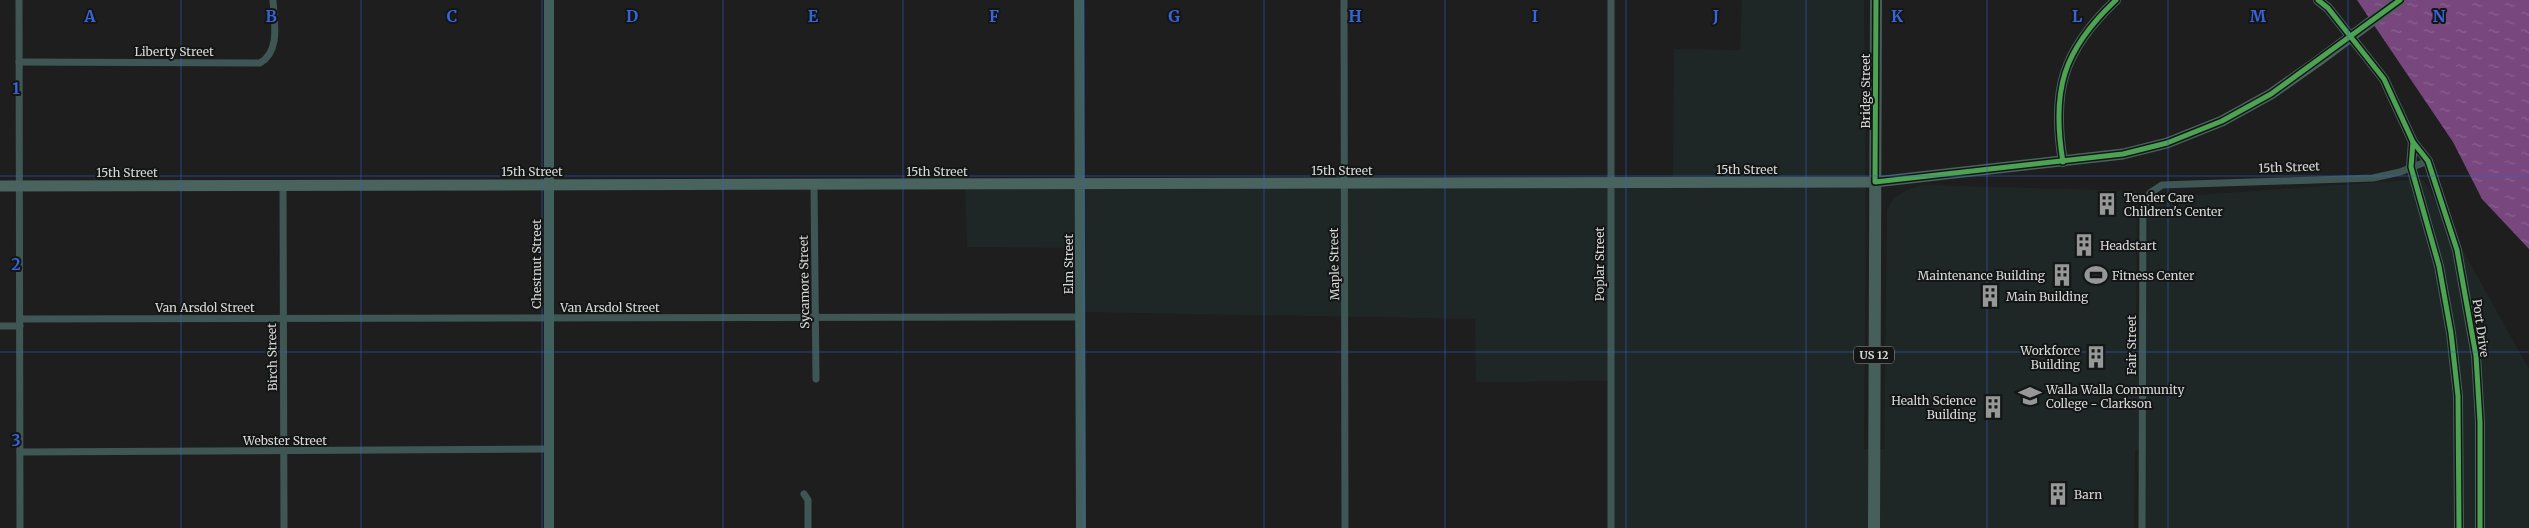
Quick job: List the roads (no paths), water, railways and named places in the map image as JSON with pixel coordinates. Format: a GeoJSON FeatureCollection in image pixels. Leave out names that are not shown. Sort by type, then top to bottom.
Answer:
{"type":"FeatureCollection","features":[{"type":"Feature","properties":{"kind":"highway","name":"Bridge Street"},"geometry":{"type":"LineString","coordinates":[[1874,528],[1876,0]]}},
{"type":"Feature","properties":{"kind":"main road","name":"15th Street"},"geometry":{"type":"LineString","coordinates":[[0,186],[549,184],[814,186],[1874,182],[2063,162],[2123,154],[2167,143],[2222,121],[2271,94],[2400,0]]}},
{"type":"Feature","properties":{"kind":"street"},"geometry":{"type":"LineString","coordinates":[[19,0],[20,528]]}},
{"type":"Feature","properties":{"kind":"street","name":"Liberty Street"},"geometry":{"type":"LineString","coordinates":[[19,62],[260,62],[268,58],[274,50],[273,0]]}},
{"type":"Feature","properties":{"kind":"street","name":"Chestnut Street"},"geometry":{"type":"LineString","coordinates":[[550,0],[548,318],[550,528]]}},
{"type":"Feature","properties":{"kind":"street","name":"Elm Street"},"geometry":{"type":"LineString","coordinates":[[1079,0],[1081,528]]}},
{"type":"Feature","properties":{"kind":"street","name":"Maple Street"},"geometry":{"type":"LineString","coordinates":[[1344,0],[1345,528]]}},
{"type":"Feature","properties":{"kind":"street","name":"Poplar Street"},"geometry":{"type":"LineString","coordinates":[[1611,0],[1611,528]]}},
{"type":"Feature","properties":{"kind":"street"},"geometry":{"type":"LineString","coordinates":[[2063,162],[2058,118],[2062,77],[2076,46],[2096,18],[2116,0]]}},
{"type":"Feature","properties":{"kind":"street","name":"Port Drive"},"geometry":{"type":"LineString","coordinates":[[2318,0],[2328,8],[2384,79],[2413,142],[2428,161],[2457,250],[2471,318],[2478,390],[2480,528]]}},
{"type":"Feature","properties":{"kind":"street","name":"Port Drive"},"geometry":{"type":"LineString","coordinates":[[2413,142],[2411,167],[2439,266],[2451,333],[2458,396],[2459,528]]}},
{"type":"Feature","properties":{"kind":"street","name":"15th Street"},"geometry":{"type":"LineString","coordinates":[[2150,193],[2162,185],[2383,176],[2428,161]]}},
{"type":"Feature","properties":{"kind":"street","name":"Birch Street"},"geometry":{"type":"LineString","coordinates":[[283,185],[284,528]]}},
{"type":"Feature","properties":{"kind":"street","name":"Sycamore Street"},"geometry":{"type":"LineString","coordinates":[[814,186],[816,379]]}},
{"type":"Feature","properties":{"kind":"street","name":"Fair Street"},"geometry":{"type":"LineString","coordinates":[[2142,528],[2143,210],[2150,193]]}},
{"type":"Feature","properties":{"kind":"street","name":"Van Arsdol Street"},"geometry":{"type":"LineString","coordinates":[[0,326],[20,322],[283,318],[1080,317]]}},
{"type":"Feature","properties":{"kind":"street","name":"Webster Street"},"geometry":{"type":"LineString","coordinates":[[20,452],[549,449]]}},
{"type":"Feature","properties":{"kind":"street"},"geometry":{"type":"LineString","coordinates":[[804,494],[808,500],[808,528]]}},
{"type":"Feature","properties":{"kind":"water"},"geometry":{"type":"Polygon","coordinates":[[[2357,0],[2529,0],[2529,249],[2482,199],[2453,142],[2357,0]]]}},
{"type":"Feature","properties":{"kind":"place","name":"Tender Care Children's Center"},"geometry":{"type":"Point","coordinates":[2107,204]}},
{"type":"Feature","properties":{"kind":"place","name":"Headstart"},"geometry":{"type":"Point","coordinates":[2084,245]}},
{"type":"Feature","properties":{"kind":"place","name":"Maintenance Building"},"geometry":{"type":"Point","coordinates":[2062,275]}},
{"type":"Feature","properties":{"kind":"place","name":"Fitness Center"},"geometry":{"type":"Point","coordinates":[2096,275]}},
{"type":"Feature","properties":{"kind":"place","name":"Main Building"},"geometry":{"type":"Point","coordinates":[1990,296]}},
{"type":"Feature","properties":{"kind":"place","name":"Workforce Building"},"geometry":{"type":"Point","coordinates":[2096,357]}},
{"type":"Feature","properties":{"kind":"place","name":"Walla Walla Community College - Clarkson"},"geometry":{"type":"Point","coordinates":[2030,396]}},
{"type":"Feature","properties":{"kind":"place","name":"Health Science Building"},"geometry":{"type":"Point","coordinates":[1993,407]}},
{"type":"Feature","properties":{"kind":"place","name":"Barn"},"geometry":{"type":"Point","coordinates":[2058,494]}}]}
